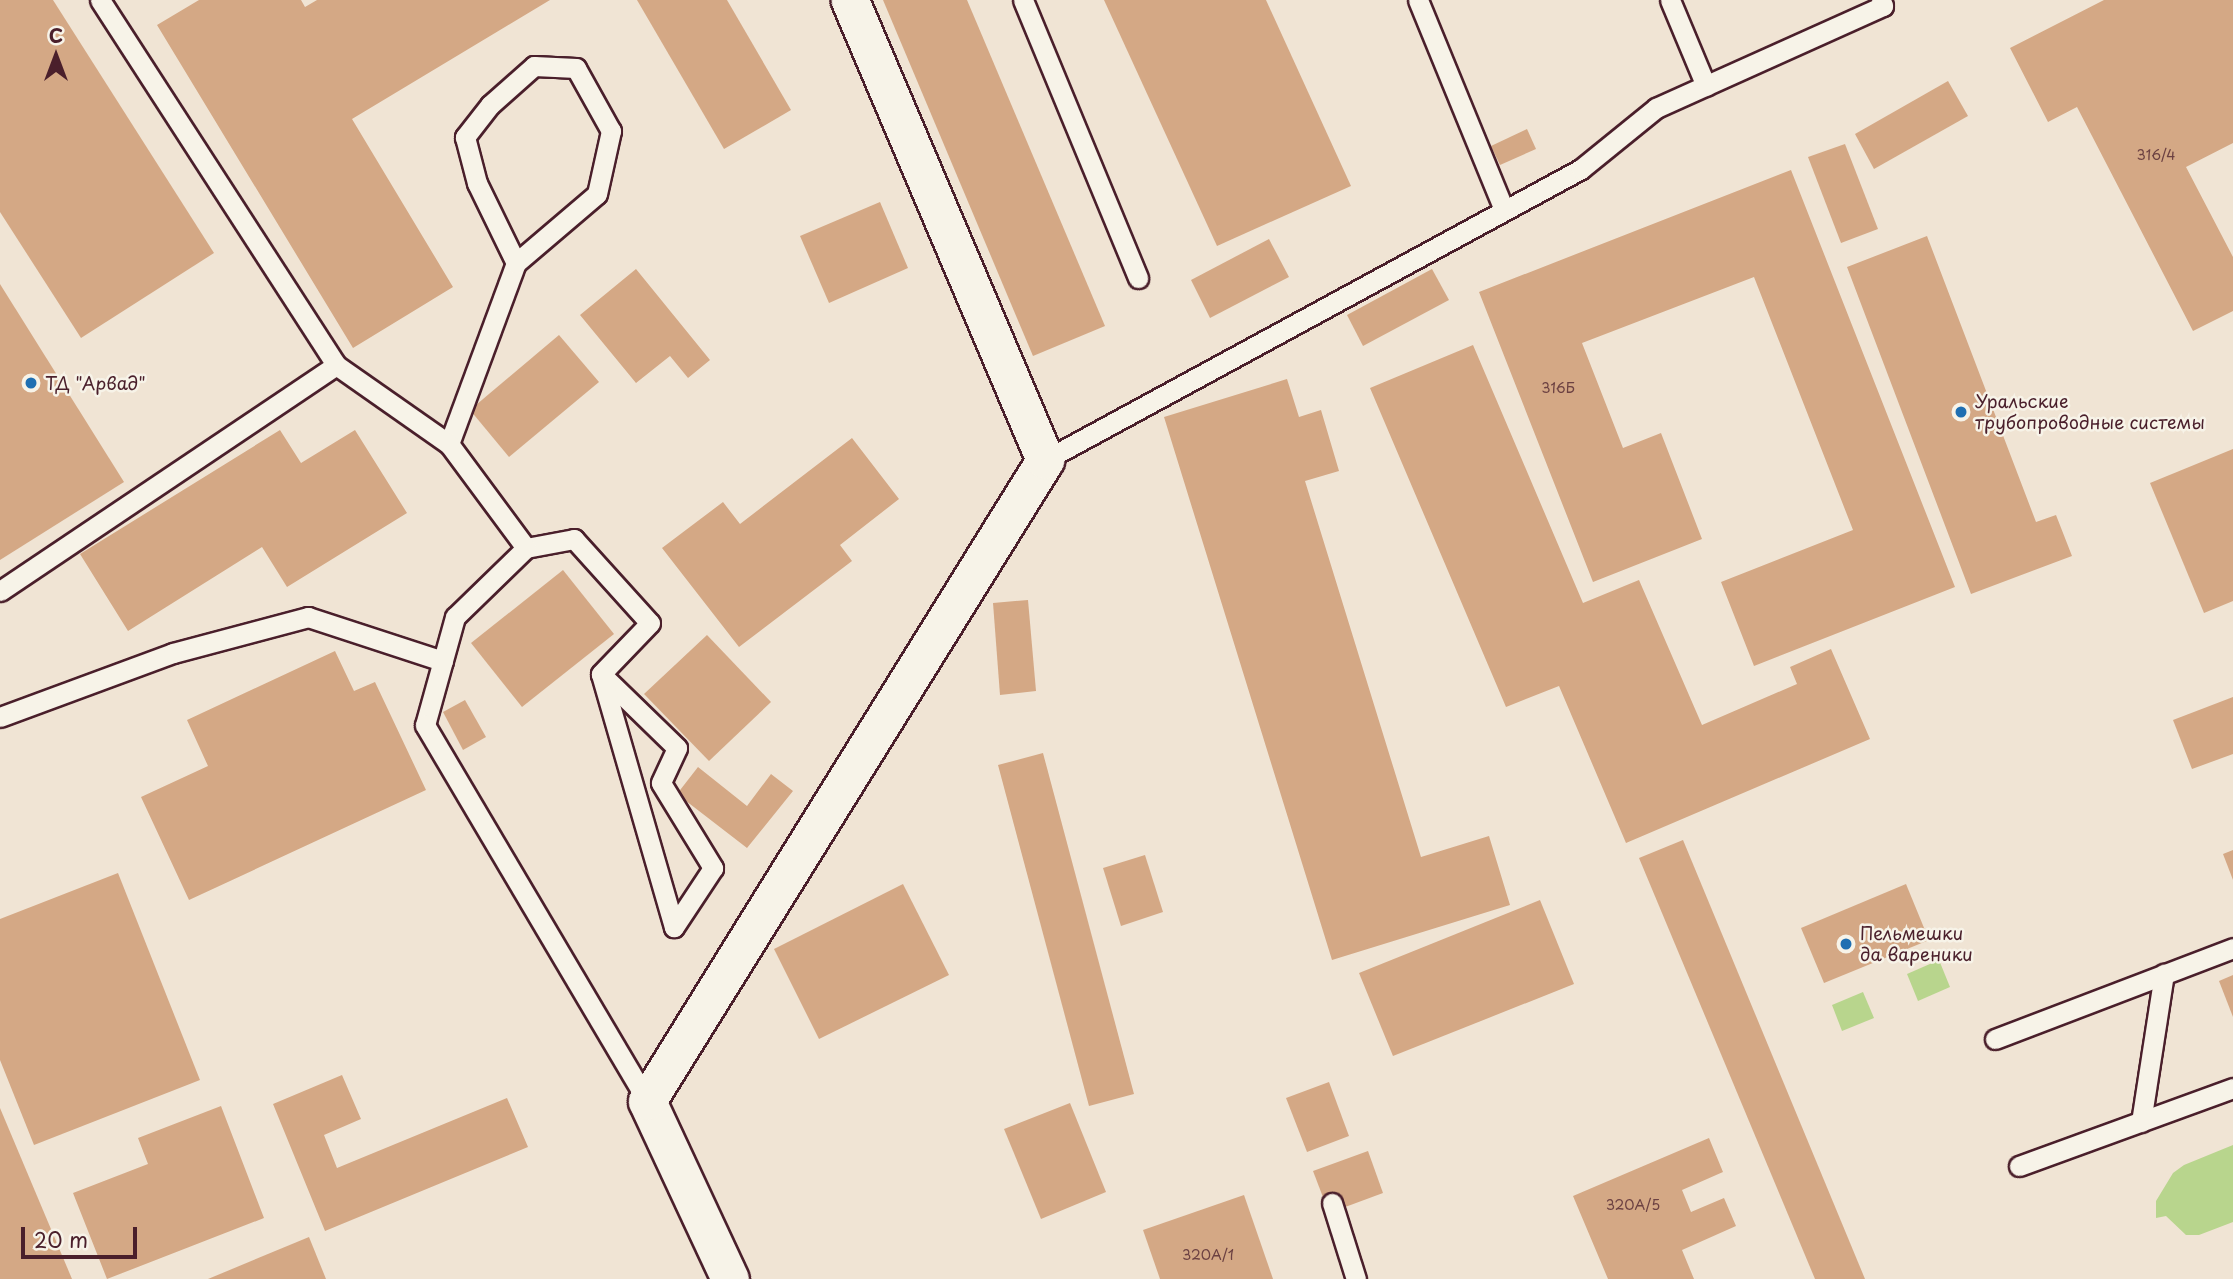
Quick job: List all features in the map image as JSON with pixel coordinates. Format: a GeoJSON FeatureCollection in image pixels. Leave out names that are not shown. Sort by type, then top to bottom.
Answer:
{"type":"FeatureCollection","features":[{"type":"Feature","properties":{"kind":"street"},"geometry":{"type":"LineString","coordinates":[[730,1279],[647,1101],[1045,460],[850,0]]}},
{"type":"Feature","properties":{"kind":"lane"},"geometry":{"type":"LineString","coordinates":[[100,0],[336,365],[449,444],[526,548]]}},
{"type":"Feature","properties":{"kind":"lane"},"geometry":{"type":"LineString","coordinates":[[1023,0],[1138,278]]}},
{"type":"Feature","properties":{"kind":"lane"},"geometry":{"type":"LineString","coordinates":[[1418,0],[1504,210]]}},
{"type":"Feature","properties":{"kind":"lane"},"geometry":{"type":"LineString","coordinates":[[1670,0],[1706,86]]}},
{"type":"Feature","properties":{"kind":"lane"},"geometry":{"type":"LineString","coordinates":[[1045,460],[1581,169],[1656,108],[1883,6],[1881,0]]}},
{"type":"Feature","properties":{"kind":"lane"},"geometry":{"type":"LineString","coordinates":[[449,444],[516,263],[597,194],[611,131],[576,68],[534,66],[491,105],[465,136],[477,183],[516,263]]}},
{"type":"Feature","properties":{"kind":"lane"},"geometry":{"type":"LineString","coordinates":[[0,591],[336,365]]}},
{"type":"Feature","properties":{"kind":"lane"},"geometry":{"type":"LineString","coordinates":[[601,674],[650,623],[574,539],[526,548],[456,617],[425,725],[647,1101]]}},
{"type":"Feature","properties":{"kind":"lane"},"geometry":{"type":"LineString","coordinates":[[0,717],[173,653],[308,617],[443,661]]}},
{"type":"Feature","properties":{"kind":"lane"},"geometry":{"type":"LineString","coordinates":[[601,674],[677,748],[660,783],[713,868],[674,927],[601,674]]}},
{"type":"Feature","properties":{"kind":"lane"},"geometry":{"type":"LineString","coordinates":[[1995,1039],[2233,948]]}},
{"type":"Feature","properties":{"kind":"lane"},"geometry":{"type":"LineString","coordinates":[[2141,1122],[2164,974]]}},
{"type":"Feature","properties":{"kind":"lane"},"geometry":{"type":"LineString","coordinates":[[2019,1166],[2233,1088]]}},
{"type":"Feature","properties":{"kind":"lane"},"geometry":{"type":"LineString","coordinates":[[1332,1203],[1356,1279]]}},
{"type":"Feature","properties":{"kind":"green space"},"geometry":{"type":"Polygon","coordinates":[[[1939,960],[1950,987],[1918,1001],[1907,974],[1939,960]]]}},
{"type":"Feature","properties":{"kind":"green space"},"geometry":{"type":"Polygon","coordinates":[[[1863,992],[1874,1018],[1842,1031],[1832,1005],[1863,992]]]}},
{"type":"Feature","properties":{"kind":"green space"},"geometry":{"type":"Polygon","coordinates":[[[2233,1145],[2233,1222],[2199,1235],[2186,1235],[2166,1216],[2156,1218],[2156,1201],[2173,1173],[2184,1165],[2233,1145]]]}},
{"type":"Feature","properties":{"kind":"building"},"geometry":{"type":"Polygon","coordinates":[[[0,0],[53,0],[214,253],[81,338],[0,212],[0,0]]]}},
{"type":"Feature","properties":{"kind":"building"},"geometry":{"type":"Polygon","coordinates":[[[199,0],[301,0],[305,7],[317,0],[550,0],[352,119],[453,287],[353,348],[157,25],[199,0]]]}},
{"type":"Feature","properties":{"kind":"building"},"geometry":{"type":"Polygon","coordinates":[[[637,0],[727,0],[791,110],[724,149],[637,0]]]}},
{"type":"Feature","properties":{"kind":"building"},"geometry":{"type":"Polygon","coordinates":[[[883,0],[967,0],[1105,326],[1033,356],[883,0]]]}},
{"type":"Feature","properties":{"kind":"building"},"geometry":{"type":"Polygon","coordinates":[[[1104,0],[1266,0],[1351,186],[1217,246],[1104,0]]]}},
{"type":"Feature","properties":{"kind":"building"},"geometry":{"type":"Polygon","coordinates":[[[2104,0],[2233,0],[2233,143],[2186,167],[2233,257],[2233,311],[2193,331],[2077,107],[2048,122],[2010,48],[2104,0]]]}},
{"type":"Feature","properties":{"kind":"building"},"geometry":{"type":"Polygon","coordinates":[[[1948,81],[1968,116],[1874,169],[1855,134],[1948,81]]]}},
{"type":"Feature","properties":{"kind":"building"},"geometry":{"type":"Polygon","coordinates":[[[1527,129],[1536,149],[1500,165],[1491,146],[1527,129]]]}},
{"type":"Feature","properties":{"kind":"building"},"geometry":{"type":"Polygon","coordinates":[[[1845,144],[1878,229],[1841,243],[1808,157],[1845,144]]]}},
{"type":"Feature","properties":{"kind":"building"},"geometry":{"type":"Polygon","coordinates":[[[1791,170],[1955,587],[1754,666],[1721,582],[1853,530],[1754,277],[1582,343],[1623,448],[1661,433],[1702,539],[1593,582],[1479,292],[1791,170]]]}},
{"type":"Feature","properties":{"kind":"building"},"geometry":{"type":"Polygon","coordinates":[[[880,202],[908,268],[829,303],[800,236],[880,202]]]}},
{"type":"Feature","properties":{"kind":"building"},"geometry":{"type":"Polygon","coordinates":[[[1927,236],[2036,522],[2056,515],[2072,556],[1971,594],[1847,267],[1927,236]]]}},
{"type":"Feature","properties":{"kind":"building"},"geometry":{"type":"Polygon","coordinates":[[[1269,239],[1289,277],[1210,318],[1191,280],[1269,239]]]}},
{"type":"Feature","properties":{"kind":"building"},"geometry":{"type":"Polygon","coordinates":[[[636,269],[710,360],[688,378],[670,356],[636,383],[580,315],[636,269]]]}},
{"type":"Feature","properties":{"kind":"building"},"geometry":{"type":"Polygon","coordinates":[[[1432,269],[1449,300],[1363,346],[1347,315],[1432,269]]]}},
{"type":"Feature","properties":{"kind":"building","name":"ТД \"Арвад\""},"geometry":{"type":"Polygon","coordinates":[[[0,284],[124,482],[0,560],[0,284]]]}},
{"type":"Feature","properties":{"kind":"building"},"geometry":{"type":"Polygon","coordinates":[[[559,335],[599,382],[509,457],[470,410],[559,335]]]}},
{"type":"Feature","properties":{"kind":"building"},"geometry":{"type":"Polygon","coordinates":[[[1473,345],[1583,603],[1639,580],[1702,725],[1797,684],[1790,667],[1831,649],[1870,739],[1626,843],[1559,686],[1506,707],[1370,388],[1473,345]]]}},
{"type":"Feature","properties":{"kind":"building"},"geometry":{"type":"Polygon","coordinates":[[[1287,379],[1299,417],[1321,410],[1339,471],[1305,481],[1421,857],[1489,836],[1510,905],[1332,960],[1164,417],[1287,379]]]}},
{"type":"Feature","properties":{"kind":"building"},"geometry":{"type":"Polygon","coordinates":[[[280,430],[301,463],[355,430],[407,513],[287,587],[262,547],[128,631],[80,554],[280,430]]]}},
{"type":"Feature","properties":{"kind":"building"},"geometry":{"type":"Polygon","coordinates":[[[852,438],[899,499],[840,545],[852,561],[739,647],[662,548],[723,502],[740,524],[852,438]]]}},
{"type":"Feature","properties":{"kind":"building"},"geometry":{"type":"Polygon","coordinates":[[[2233,449],[2233,601],[2204,613],[2150,483],[2233,449]]]}},
{"type":"Feature","properties":{"kind":"building"},"geometry":{"type":"Polygon","coordinates":[[[563,570],[614,634],[522,707],[471,643],[563,570]]]}},
{"type":"Feature","properties":{"kind":"building"},"geometry":{"type":"Polygon","coordinates":[[[1028,600],[1036,691],[1000,695],[993,603],[1028,600]]]}},
{"type":"Feature","properties":{"kind":"building"},"geometry":{"type":"Polygon","coordinates":[[[707,635],[771,702],[709,761],[644,694],[707,635]]]}},
{"type":"Feature","properties":{"kind":"building"},"geometry":{"type":"Polygon","coordinates":[[[335,651],[354,691],[375,682],[426,790],[189,900],[141,797],[208,766],[187,720],[335,651]]]}},
{"type":"Feature","properties":{"kind":"building"},"geometry":{"type":"Polygon","coordinates":[[[2233,697],[2233,754],[2192,769],[2173,720],[2233,697]]]}},
{"type":"Feature","properties":{"kind":"building"},"geometry":{"type":"Polygon","coordinates":[[[465,700],[486,737],[463,750],[443,712],[465,700]]]}},
{"type":"Feature","properties":{"kind":"building"},"geometry":{"type":"Polygon","coordinates":[[[1043,753],[1134,1094],[1089,1106],[998,765],[1043,753]]]}},
{"type":"Feature","properties":{"kind":"building"},"geometry":{"type":"Polygon","coordinates":[[[698,767],[747,806],[771,774],[793,791],[747,848],[677,794],[698,767]]]}},
{"type":"Feature","properties":{"kind":"building"},"geometry":{"type":"Polygon","coordinates":[[[1683,840],[1865,1279],[1815,1279],[1639,858],[1683,840]]]}},
{"type":"Feature","properties":{"kind":"building"},"geometry":{"type":"Polygon","coordinates":[[[2233,850],[2233,880],[2223,854],[2233,850]]]}},
{"type":"Feature","properties":{"kind":"building"},"geometry":{"type":"Polygon","coordinates":[[[1145,855],[1163,912],[1121,926],[1103,868],[1145,855]]]}},
{"type":"Feature","properties":{"kind":"building"},"geometry":{"type":"Polygon","coordinates":[[[118,873],[200,1080],[34,1145],[0,1060],[0,919],[118,873]]]}},
{"type":"Feature","properties":{"kind":"building"},"geometry":{"type":"Polygon","coordinates":[[[903,884],[949,975],[819,1039],[774,949],[903,884]]]}},
{"type":"Feature","properties":{"kind":"building"},"geometry":{"type":"Polygon","coordinates":[[[1906,884],[1929,940],[1824,983],[1801,928],[1906,884]]]}},
{"type":"Feature","properties":{"kind":"building"},"geometry":{"type":"Polygon","coordinates":[[[1540,900],[1574,984],[1393,1056],[1359,973],[1540,900]]]}},
{"type":"Feature","properties":{"kind":"building"},"geometry":{"type":"Polygon","coordinates":[[[2233,975],[2233,1017],[2219,981],[2233,975]]]}},
{"type":"Feature","properties":{"kind":"building"},"geometry":{"type":"Polygon","coordinates":[[[342,1075],[361,1119],[324,1135],[337,1168],[507,1098],[528,1147],[325,1231],[273,1104],[342,1075]]]}},
{"type":"Feature","properties":{"kind":"building"},"geometry":{"type":"Polygon","coordinates":[[[1329,1082],[1349,1136],[1307,1152],[1286,1098],[1329,1082]]]}},
{"type":"Feature","properties":{"kind":"building"},"geometry":{"type":"Polygon","coordinates":[[[1070,1103],[1106,1192],[1041,1219],[1004,1129],[1070,1103]]]}},
{"type":"Feature","properties":{"kind":"building"},"geometry":{"type":"Polygon","coordinates":[[[221,1106],[264,1218],[107,1279],[73,1193],[148,1164],[138,1138],[221,1106]]]}},
{"type":"Feature","properties":{"kind":"building"},"geometry":{"type":"Polygon","coordinates":[[[0,1108],[72,1279],[0,1279],[0,1108]]]}},
{"type":"Feature","properties":{"kind":"building"},"geometry":{"type":"Polygon","coordinates":[[[1709,1138],[1723,1172],[1682,1190],[1691,1212],[1724,1198],[1736,1226],[1682,1250],[1694,1279],[1608,1279],[1573,1196],[1709,1138]]]}},
{"type":"Feature","properties":{"kind":"building"},"geometry":{"type":"Polygon","coordinates":[[[1368,1151],[1383,1193],[1329,1213],[1313,1171],[1368,1151]]]}},
{"type":"Feature","properties":{"kind":"building"},"geometry":{"type":"Polygon","coordinates":[[[1244,1195],[1273,1279],[1160,1279],[1143,1230],[1244,1195]]]}},
{"type":"Feature","properties":{"kind":"building"},"geometry":{"type":"Polygon","coordinates":[[[309,1237],[326,1279],[208,1279],[309,1237]]]}},
{"type":"Feature","properties":{"kind":"place","name":"ТД \"Арвад\""},"geometry":{"type":"Point","coordinates":[31,383]}},
{"type":"Feature","properties":{"kind":"place","name":"Уральские трубопроводные системы"},"geometry":{"type":"Point","coordinates":[1961,412]}},
{"type":"Feature","properties":{"kind":"place","name":"Пельмешки да вареники"},"geometry":{"type":"Point","coordinates":[1846,944]}}]}
